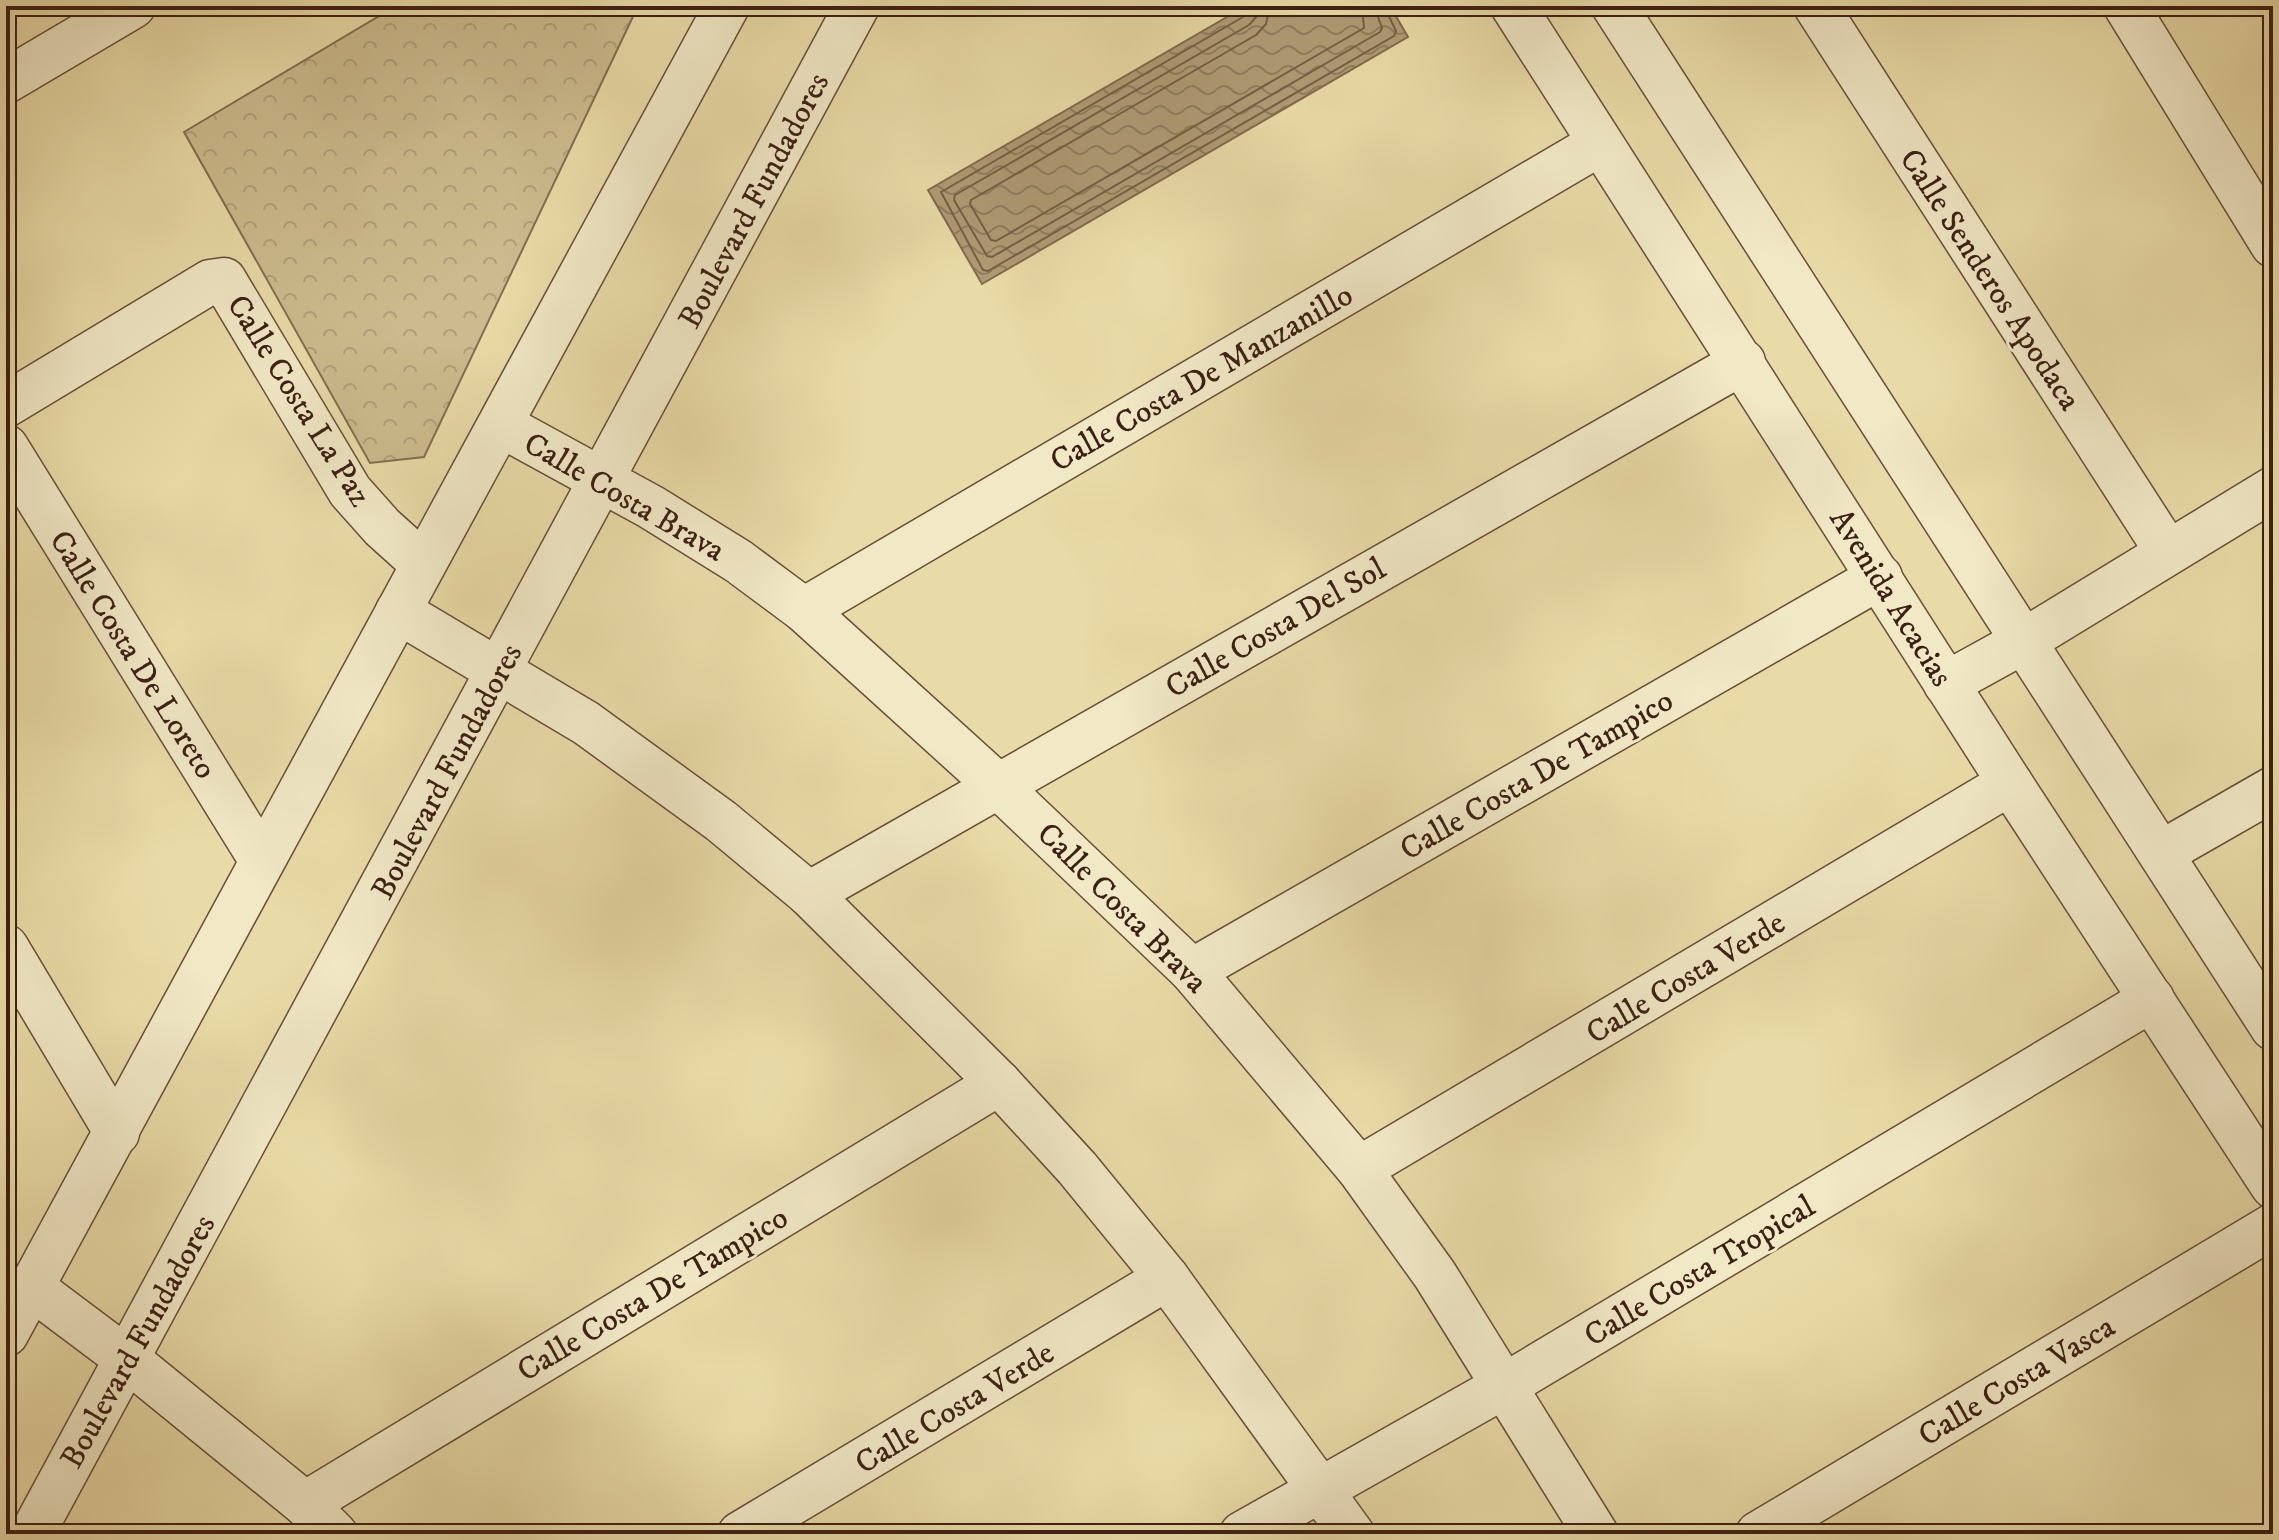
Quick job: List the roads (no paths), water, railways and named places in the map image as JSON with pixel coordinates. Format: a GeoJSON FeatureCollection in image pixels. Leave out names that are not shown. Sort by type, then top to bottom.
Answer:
{"type":"FeatureCollection","features":[{"type":"Feature","properties":{"kind":"street"},"geometry":{"type":"LineString","coordinates":[[6,81],[133,6]]}},
{"type":"Feature","properties":{"kind":"street"},"geometry":{"type":"LineString","coordinates":[[6,1334],[423,564],[503,426],[727,6]]}},
{"type":"Feature","properties":{"kind":"street","name":"Boulevard Fundadores"},"geometry":{"type":"LineString","coordinates":[[32,1534],[857,6]]}},
{"type":"Feature","properties":{"kind":"street","name":"Avenida Acacias"},"geometry":{"type":"LineString","coordinates":[[1513,6],[1946,684],[2273,1186]]}},
{"type":"Feature","properties":{"kind":"street"},"geometry":{"type":"LineString","coordinates":[[1614,6],[2163,852],[2273,1028]]}},
{"type":"Feature","properties":{"kind":"street","name":"Calle Senderos Apodaca"},"geometry":{"type":"LineString","coordinates":[[1816,6],[2167,551]]}},
{"type":"Feature","properties":{"kind":"street"},"geometry":{"type":"LineString","coordinates":[[2126,6],[2273,245]]}},
{"type":"Feature","properties":{"kind":"street","name":"Calle Costa De Manzanillo"},"geometry":{"type":"LineString","coordinates":[[804,610],[1599,144]]}},
{"type":"Feature","properties":{"kind":"street","name":"Calle Costa La Paz"},"geometry":{"type":"LineString","coordinates":[[6,405],[210,282],[220,279],[228,284],[350,491],[382,527],[423,564]]}},
{"type":"Feature","properties":{"kind":"street","name":"Calle Costa Del Sol"},"geometry":{"type":"LineString","coordinates":[[809,894],[1743,362]]}},
{"type":"Feature","properties":{"kind":"street","name":"Calle Costa Brava"},"geometry":{"type":"LineString","coordinates":[[503,426],[726,553],[804,610],[997,785],[1192,971],[1359,1169],[1435,1275],[1596,1534]]}},
{"type":"Feature","properties":{"kind":"street","name":"Calle Costa De Loreto"},"geometry":{"type":"LineString","coordinates":[[6,447],[262,861]]}},
{"type":"Feature","properties":{"kind":"street"},"geometry":{"type":"LineString","coordinates":[[1946,684],[2024,641],[2273,489]]}},
{"type":"Feature","properties":{"kind":"street","name":"Calle Costa De Tampico"},"geometry":{"type":"LineString","coordinates":[[1192,971],[1880,577]]}},
{"type":"Feature","properties":{"kind":"street"},"geometry":{"type":"LineString","coordinates":[[398,611],[599,732],[721,821],[809,894],[999,1083],[1077,1168],[1167,1278],[1352,1534]]}},
{"type":"Feature","properties":{"kind":"street","name":"Calle Costa Verde"},"geometry":{"type":"LineString","coordinates":[[1359,1169],[2010,783]]}},
{"type":"Feature","properties":{"kind":"street"},"geometry":{"type":"LineString","coordinates":[[2163,852],[2273,789]]}},
{"type":"Feature","properties":{"kind":"street"},"geometry":{"type":"LineString","coordinates":[[13,975],[117,1133]]}},
{"type":"Feature","properties":{"kind":"street","name":"Calle Costa Tropical"},"geometry":{"type":"LineString","coordinates":[[1242,1534],[1320,1487],[1506,1385],[2152,999]]}},
{"type":"Feature","properties":{"kind":"street","name":"Calle Costa De Tampico"},"geometry":{"type":"LineString","coordinates":[[320,1519],[999,1083]]}},
{"type":"Feature","properties":{"kind":"street","name":"Calle Costa Vasca"},"geometry":{"type":"LineString","coordinates":[[1758,1534],[2273,1226]]}},
{"type":"Feature","properties":{"kind":"street","name":"Calle Costa Verde"},"geometry":{"type":"LineString","coordinates":[[740,1534],[1167,1278]]}},
{"type":"Feature","properties":{"kind":"street"},"geometry":{"type":"LineString","coordinates":[[31,1287],[127,1359],[320,1519]]}},
{"type":"Feature","properties":{"kind":"water"},"geometry":{"type":"Polygon","coordinates":[[[1246,6],[1390,6],[1408,37],[982,284],[928,190],[1246,6]]]}}]}
